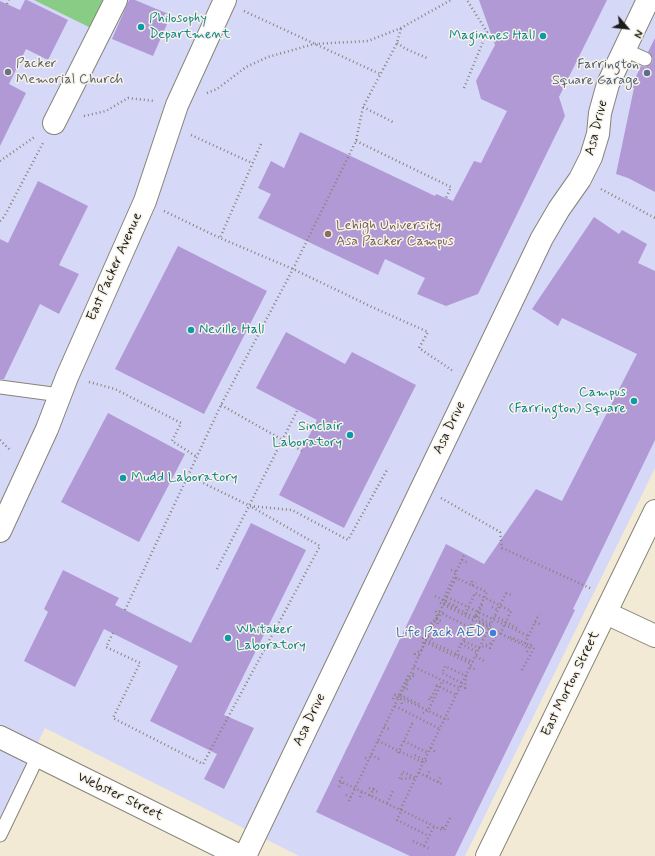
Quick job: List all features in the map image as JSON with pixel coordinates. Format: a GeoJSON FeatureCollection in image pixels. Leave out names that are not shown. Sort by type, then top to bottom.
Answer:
{"type":"FeatureCollection","features":[{"type":"Feature","properties":{"kind":"street"},"geometry":{"type":"LineString","coordinates":[[54,124],[116,0]]}},
{"type":"Feature","properties":{"kind":"street","name":"Asa Drive"},"geometry":{"type":"LineString","coordinates":[[245,856],[542,238],[559,209],[580,179],[591,156],[598,134],[600,113],[608,84],[648,0]]}},
{"type":"Feature","properties":{"kind":"street","name":"East Packer Avenue"},"geometry":{"type":"LineString","coordinates":[[0,531],[41,442],[144,201],[178,105],[225,1]]}},
{"type":"Feature","properties":{"kind":"street","name":"East Morton Street"},"geometry":{"type":"LineString","coordinates":[[487,856],[655,511]]}},
{"type":"Feature","properties":{"kind":"street"},"geometry":{"type":"LineString","coordinates":[[609,606],[655,636]]}},
{"type":"Feature","properties":{"kind":"street","name":"Webster Street"},"geometry":{"type":"LineString","coordinates":[[0,737],[240,856]]}},
{"type":"Feature","properties":{"kind":"lane"},"geometry":{"type":"LineString","coordinates":[[625,50],[645,59]]}},
{"type":"Feature","properties":{"kind":"lane"},"geometry":{"type":"LineString","coordinates":[[0,388],[60,395]]}},
{"type":"Feature","properties":{"kind":"lane"},"geometry":{"type":"LineString","coordinates":[[0,835],[38,756]]}},
{"type":"Feature","properties":{"kind":"path"},"geometry":{"type":"LineString","coordinates":[[7,4],[8,0]]}},
{"type":"Feature","properties":{"kind":"path"},"geometry":{"type":"LineString","coordinates":[[0,161],[54,124],[106,111],[128,98],[178,105],[217,89],[246,67],[268,57],[314,44],[368,41],[401,28],[451,0]]}},
{"type":"Feature","properties":{"kind":"path"},"geometry":{"type":"LineString","coordinates":[[464,88],[487,32],[467,0]]}},
{"type":"Feature","properties":{"kind":"path"},"geometry":{"type":"LineString","coordinates":[[225,1],[380,74]]}},
{"type":"Feature","properties":{"kind":"path"},"geometry":{"type":"LineString","coordinates":[[125,610],[221,405],[293,269],[356,141],[363,107],[397,43],[401,28]]}},
{"type":"Feature","properties":{"kind":"path"},"geometry":{"type":"LineString","coordinates":[[397,43],[406,49],[427,58]]}},
{"type":"Feature","properties":{"kind":"path"},"geometry":{"type":"LineString","coordinates":[[363,107],[395,123]]}},
{"type":"Feature","properties":{"kind":"path"},"geometry":{"type":"LineString","coordinates":[[0,221],[4,217],[54,124]]}},
{"type":"Feature","properties":{"kind":"path"},"geometry":{"type":"LineString","coordinates":[[170,126],[252,163]]}},
{"type":"Feature","properties":{"kind":"path"},"geometry":{"type":"LineString","coordinates":[[356,141],[451,187],[446,198]]}},
{"type":"Feature","properties":{"kind":"path"},"geometry":{"type":"LineString","coordinates":[[220,238],[261,144]]}},
{"type":"Feature","properties":{"kind":"path"},"geometry":{"type":"LineString","coordinates":[[602,189],[655,218]]}},
{"type":"Feature","properties":{"kind":"path"},"geometry":{"type":"LineString","coordinates":[[144,201],[220,238],[293,269],[428,332],[419,348],[472,384]]}},
{"type":"Feature","properties":{"kind":"path"},"geometry":{"type":"LineString","coordinates":[[115,389],[181,423],[172,441],[197,457]]}},
{"type":"Feature","properties":{"kind":"path"},"geometry":{"type":"LineString","coordinates":[[221,405],[281,441],[302,451]]}},
{"type":"Feature","properties":{"kind":"path"},"geometry":{"type":"LineString","coordinates":[[217,569],[298,409]]}},
{"type":"Feature","properties":{"kind":"path"},"geometry":{"type":"LineString","coordinates":[[250,506],[292,510],[348,540],[388,468]]}},
{"type":"Feature","properties":{"kind":"path"},"geometry":{"type":"LineString","coordinates":[[112,633],[106,647],[140,663],[113,718],[203,764],[320,546],[250,506],[189,476]]}},
{"type":"Feature","properties":{"kind":"path"},"geometry":{"type":"LineString","coordinates":[[422,487],[500,532],[502,548],[609,606]]}},
{"type":"Feature","properties":{"kind":"path"},"geometry":{"type":"LineString","coordinates":[[439,613],[465,553]]}},
{"type":"Feature","properties":{"kind":"path"},"geometry":{"type":"LineString","coordinates":[[462,560],[469,563]]}},
{"type":"Feature","properties":{"kind":"path"},"geometry":{"type":"LineString","coordinates":[[451,570],[457,573]]}},
{"type":"Feature","properties":{"kind":"path"},"geometry":{"type":"LineString","coordinates":[[447,597],[457,573]]}},
{"type":"Feature","properties":{"kind":"path"},"geometry":{"type":"LineString","coordinates":[[455,650],[458,652],[464,637],[488,591],[456,578]]}},
{"type":"Feature","properties":{"kind":"path"},"geometry":{"type":"LineString","coordinates":[[412,674],[412,667],[450,592]]}},
{"type":"Feature","properties":{"kind":"path"},"geometry":{"type":"LineString","coordinates":[[465,614],[475,593],[480,594],[511,610],[490,648],[482,644]]}},
{"type":"Feature","properties":{"kind":"path"},"geometry":{"type":"LineString","coordinates":[[494,618],[506,593]]}},
{"type":"Feature","properties":{"kind":"path"},"geometry":{"type":"LineString","coordinates":[[342,777],[340,781],[400,810],[506,593]]}},
{"type":"Feature","properties":{"kind":"path"},"geometry":{"type":"LineString","coordinates":[[401,810],[415,786],[419,773],[434,741],[506,593]]}},
{"type":"Feature","properties":{"kind":"path"},"geometry":{"type":"LineString","coordinates":[[445,718],[462,685],[490,627],[507,593],[511,595],[506,593]]}},
{"type":"Feature","properties":{"kind":"path"},"geometry":{"type":"LineString","coordinates":[[435,596],[474,619]]}},
{"type":"Feature","properties":{"kind":"path"},"geometry":{"type":"LineString","coordinates":[[447,597],[494,618],[528,636]]}},
{"type":"Feature","properties":{"kind":"path"},"geometry":{"type":"LineString","coordinates":[[455,656],[458,647],[486,598]]}},
{"type":"Feature","properties":{"kind":"path"},"geometry":{"type":"LineString","coordinates":[[440,603],[444,602]]}},
{"type":"Feature","properties":{"kind":"path"},"geometry":{"type":"LineString","coordinates":[[349,800],[400,696],[407,678],[412,674],[426,638],[444,602]]}},
{"type":"Feature","properties":{"kind":"path"},"geometry":{"type":"LineString","coordinates":[[444,602],[445,611]]}},
{"type":"Feature","properties":{"kind":"path"},"geometry":{"type":"LineString","coordinates":[[492,607],[498,610]]}},
{"type":"Feature","properties":{"kind":"path"},"geometry":{"type":"LineString","coordinates":[[441,609],[445,611]]}},
{"type":"Feature","properties":{"kind":"path"},"geometry":{"type":"LineString","coordinates":[[435,621],[445,611]]}},
{"type":"Feature","properties":{"kind":"path"},"geometry":{"type":"LineString","coordinates":[[461,612],[512,640]]}},
{"type":"Feature","properties":{"kind":"path"},"geometry":{"type":"LineString","coordinates":[[439,613],[469,627]]}},
{"type":"Feature","properties":{"kind":"path"},"geometry":{"type":"LineString","coordinates":[[525,644],[539,614]]}},
{"type":"Feature","properties":{"kind":"path"},"geometry":{"type":"LineString","coordinates":[[467,621],[469,616]]}},
{"type":"Feature","properties":{"kind":"path"},"geometry":{"type":"LineString","coordinates":[[494,618],[502,619],[519,628]]}},
{"type":"Feature","properties":{"kind":"path"},"geometry":{"type":"LineString","coordinates":[[435,621],[441,623]]}},
{"type":"Feature","properties":{"kind":"path"},"geometry":{"type":"LineString","coordinates":[[535,622],[540,624]]}},
{"type":"Feature","properties":{"kind":"path"},"geometry":{"type":"LineString","coordinates":[[480,632],[483,625]]}},
{"type":"Feature","properties":{"kind":"path"},"geometry":{"type":"LineString","coordinates":[[426,638],[434,637],[429,633]]}},
{"type":"Feature","properties":{"kind":"path"},"geometry":{"type":"LineString","coordinates":[[498,633],[534,648],[522,670]]}},
{"type":"Feature","properties":{"kind":"path"},"geometry":{"type":"LineString","coordinates":[[498,633],[531,647],[528,650],[531,644]]}},
{"type":"Feature","properties":{"kind":"path"},"geometry":{"type":"LineString","coordinates":[[464,637],[479,648]]}},
{"type":"Feature","properties":{"kind":"path"},"geometry":{"type":"LineString","coordinates":[[464,637],[478,652]]}},
{"type":"Feature","properties":{"kind":"path"},"geometry":{"type":"LineString","coordinates":[[412,667],[423,649],[426,638]]}},
{"type":"Feature","properties":{"kind":"path"},"geometry":{"type":"LineString","coordinates":[[426,638],[455,656],[472,664]]}},
{"type":"Feature","properties":{"kind":"path"},"geometry":{"type":"LineString","coordinates":[[426,638],[472,664],[476,670]]}},
{"type":"Feature","properties":{"kind":"path"},"geometry":{"type":"LineString","coordinates":[[479,648],[493,642]]}},
{"type":"Feature","properties":{"kind":"path"},"geometry":{"type":"LineString","coordinates":[[482,644],[488,647]]}},
{"type":"Feature","properties":{"kind":"path"},"geometry":{"type":"LineString","coordinates":[[472,664],[482,644]]}},
{"type":"Feature","properties":{"kind":"path"},"geometry":{"type":"LineString","coordinates":[[476,656],[486,662]]}},
{"type":"Feature","properties":{"kind":"path"},"geometry":{"type":"LineString","coordinates":[[464,689],[462,685],[442,673],[445,666],[466,676]]}},
{"type":"Feature","properties":{"kind":"path"},"geometry":{"type":"LineString","coordinates":[[412,667],[443,680],[462,685]]}},
{"type":"Feature","properties":{"kind":"path"},"geometry":{"type":"LineString","coordinates":[[429,710],[430,700],[443,680]]}},
{"type":"Feature","properties":{"kind":"path"},"geometry":{"type":"LineString","coordinates":[[431,700],[437,694],[438,686],[442,682],[462,685]]}},
{"type":"Feature","properties":{"kind":"path"},"geometry":{"type":"LineString","coordinates":[[399,815],[445,718],[462,685],[467,682]]}},
{"type":"Feature","properties":{"kind":"path"},"geometry":{"type":"LineString","coordinates":[[438,686],[457,695]]}},
{"type":"Feature","properties":{"kind":"path"},"geometry":{"type":"LineString","coordinates":[[391,711],[403,689]]}},
{"type":"Feature","properties":{"kind":"path"},"geometry":{"type":"LineString","coordinates":[[400,696],[445,718]]}},
{"type":"Feature","properties":{"kind":"path"},"geometry":{"type":"LineString","coordinates":[[400,696],[404,700],[429,710]]}},
{"type":"Feature","properties":{"kind":"path"},"geometry":{"type":"LineString","coordinates":[[394,706],[440,729]]}},
{"type":"Feature","properties":{"kind":"path"},"geometry":{"type":"LineString","coordinates":[[448,713],[452,715]]}},
{"type":"Feature","properties":{"kind":"path"},"geometry":{"type":"LineString","coordinates":[[438,716],[450,719]]}},
{"type":"Feature","properties":{"kind":"path"},"geometry":{"type":"LineString","coordinates":[[397,752],[412,724],[410,723]]}},
{"type":"Feature","properties":{"kind":"path"},"geometry":{"type":"LineString","coordinates":[[384,727],[389,730]]}},
{"type":"Feature","properties":{"kind":"path"},"geometry":{"type":"LineString","coordinates":[[378,741],[397,752],[428,762]]}},
{"type":"Feature","properties":{"kind":"path"},"geometry":{"type":"LineString","coordinates":[[404,741],[429,753]]}},
{"type":"Feature","properties":{"kind":"path"},"geometry":{"type":"LineString","coordinates":[[434,741],[438,743]]}},
{"type":"Feature","properties":{"kind":"path"},"geometry":{"type":"LineString","coordinates":[[431,749],[434,752]]}},
{"type":"Feature","properties":{"kind":"path"},"geometry":{"type":"LineString","coordinates":[[429,836],[397,820],[431,749]]}},
{"type":"Feature","properties":{"kind":"path"},"geometry":{"type":"LineString","coordinates":[[414,758],[416,752]]}},
{"type":"Feature","properties":{"kind":"path"},"geometry":{"type":"LineString","coordinates":[[371,755],[381,760]]}},
{"type":"Feature","properties":{"kind":"path"},"geometry":{"type":"LineString","coordinates":[[365,758],[371,763]]}},
{"type":"Feature","properties":{"kind":"path"},"geometry":{"type":"LineString","coordinates":[[417,767],[422,769]]}},
{"type":"Feature","properties":{"kind":"path"},"geometry":{"type":"LineString","coordinates":[[427,776],[430,770]]}},
{"type":"Feature","properties":{"kind":"path"},"geometry":{"type":"LineString","coordinates":[[403,772],[416,778],[400,779],[399,779],[403,772]]}},
{"type":"Feature","properties":{"kind":"path"},"geometry":{"type":"LineString","coordinates":[[419,773],[444,785]]}},
{"type":"Feature","properties":{"kind":"path"},"geometry":{"type":"LineString","coordinates":[[438,782],[441,775]]}},
{"type":"Feature","properties":{"kind":"path"},"geometry":{"type":"LineString","coordinates":[[342,777],[340,782],[355,788],[362,794],[370,796]]}},
{"type":"Feature","properties":{"kind":"path"},"geometry":{"type":"LineString","coordinates":[[339,787],[342,777]]}},
{"type":"Feature","properties":{"kind":"path"},"geometry":{"type":"LineString","coordinates":[[341,781],[370,796]]}},
{"type":"Feature","properties":{"kind":"path"},"geometry":{"type":"LineString","coordinates":[[370,787],[378,791]]}},
{"type":"Feature","properties":{"kind":"path"},"geometry":{"type":"LineString","coordinates":[[352,793],[355,788]]}},
{"type":"Feature","properties":{"kind":"path"},"geometry":{"type":"LineString","coordinates":[[370,796],[369,788],[374,788]]}},
{"type":"Feature","properties":{"kind":"path"},"geometry":{"type":"LineString","coordinates":[[370,796],[374,788]]}},
{"type":"Feature","properties":{"kind":"path"},"geometry":{"type":"LineString","coordinates":[[386,804],[394,790]]}},
{"type":"Feature","properties":{"kind":"path"},"geometry":{"type":"LineString","coordinates":[[346,795],[351,797]]}},
{"type":"Feature","properties":{"kind":"path"},"geometry":{"type":"LineString","coordinates":[[386,804],[396,810],[401,810],[441,831],[444,825],[442,830],[430,824],[408,814],[401,810]]}},
{"type":"Feature","properties":{"kind":"path"},"geometry":{"type":"LineString","coordinates":[[386,804],[444,830],[451,816]]}},
{"type":"Feature","properties":{"kind":"path"},"geometry":{"type":"LineString","coordinates":[[428,828],[430,824]]}},
{"type":"Feature","properties":{"kind":"path"},"geometry":{"type":"LineString","coordinates":[[424,846],[434,825]]}},
{"type":"Feature","properties":{"kind":"path"},"geometry":{"type":"LineString","coordinates":[[413,841],[430,848]]}},
{"type":"Feature","properties":{"kind":"shaded area","name":"Lehigh University Asa Packer Campus"},"geometry":{"type":"Polygon","coordinates":[[[0,0],[655,0],[655,468],[465,856],[299,856],[45,728],[0,820],[0,0]]]}},
{"type":"Feature","properties":{"kind":"green space"},"geometry":{"type":"Polygon","coordinates":[[[34,0],[112,0],[97,31],[34,0]]]}},
{"type":"Feature","properties":{"kind":"building","name":"Packer Memorial Church"},"geometry":{"type":"Polygon","coordinates":[[[25,0],[68,20],[48,60],[26,49],[9,84],[26,93],[0,146],[0,1],[20,10],[25,0]]]}},
{"type":"Feature","properties":{"kind":"building","name":"Philosophy Department"},"geometry":{"type":"Polygon","coordinates":[[[129,0],[135,0],[171,15],[153,56],[112,39],[129,0]]]}},
{"type":"Feature","properties":{"kind":"building"},"geometry":{"type":"Polygon","coordinates":[[[479,0],[607,0],[559,97],[565,116],[478,294],[446,306],[417,294],[425,278],[385,259],[378,275],[258,218],[271,194],[258,188],[271,161],[284,168],[300,132],[435,196],[436,194],[453,201],[474,161],[481,163],[507,111],[481,99],[476,81],[495,45],[479,0]]]}},
{"type":"Feature","properties":{"kind":"building"},"geometry":{"type":"Polygon","coordinates":[[[655,38],[655,192],[628,178],[616,174],[634,88],[631,87],[641,66],[646,67],[652,63],[653,58],[648,52],[655,38]]]}},
{"type":"Feature","properties":{"kind":"building"},"geometry":{"type":"Polygon","coordinates":[[[38,181],[88,206],[59,265],[79,274],[59,314],[40,304],[4,379],[0,379],[0,239],[8,243],[38,181]]]}},
{"type":"Feature","properties":{"kind":"building"},"geometry":{"type":"Polygon","coordinates":[[[594,217],[619,234],[622,230],[647,244],[638,263],[655,271],[655,440],[573,609],[575,610],[455,856],[410,856],[316,812],[446,544],[484,564],[536,489],[562,501],[637,354],[562,318],[558,326],[532,309],[594,217]]]}},
{"type":"Feature","properties":{"kind":"building","name":"Neville Hall"},"geometry":{"type":"Polygon","coordinates":[[[178,246],[267,291],[204,414],[115,369],[178,246]]]}},
{"type":"Feature","properties":{"kind":"building","name":"Sinclair Laboratory"},"geometry":{"type":"Polygon","coordinates":[[[286,332],[345,364],[352,352],[416,385],[344,528],[279,495],[317,420],[256,388],[286,332]]]}},
{"type":"Feature","properties":{"kind":"building","name":"Mudd Laboratory"},"geometry":{"type":"Polygon","coordinates":[[[108,413],[185,454],[139,542],[61,502],[108,413]]]}},
{"type":"Feature","properties":{"kind":"building","name":"Whitaker Laboratory"},"geometry":{"type":"Polygon","coordinates":[[[251,523],[306,550],[224,715],[254,728],[224,789],[204,779],[217,754],[150,721],[178,666],[104,629],[75,687],[24,661],[48,612],[44,609],[63,570],[119,598],[115,605],[191,643],[251,523]]]}},
{"type":"Feature","properties":{"kind":"place","name":"Philosophy Department"},"geometry":{"type":"Point","coordinates":[141,27]}},
{"type":"Feature","properties":{"kind":"place","name":"Maginnes Hall"},"geometry":{"type":"Point","coordinates":[543,36]}},
{"type":"Feature","properties":{"kind":"place","name":"Packer Memorial Church"},"geometry":{"type":"Point","coordinates":[8,72]}},
{"type":"Feature","properties":{"kind":"place","name":"Farrington Square Garage"},"geometry":{"type":"Point","coordinates":[647,73]}},
{"type":"Feature","properties":{"kind":"place","name":"Lehigh University Asa Packer Campus"},"geometry":{"type":"Point","coordinates":[328,234]}},
{"type":"Feature","properties":{"kind":"place","name":"Neville Hall"},"geometry":{"type":"Point","coordinates":[191,330]}},
{"type":"Feature","properties":{"kind":"place","name":"Campus (Farrington) Square"},"geometry":{"type":"Point","coordinates":[634,401]}},
{"type":"Feature","properties":{"kind":"place","name":"Sinclair Laboratory"},"geometry":{"type":"Point","coordinates":[350,435]}},
{"type":"Feature","properties":{"kind":"place","name":"Mudd Laboratory"},"geometry":{"type":"Point","coordinates":[123,478]}},
{"type":"Feature","properties":{"kind":"place","name":"Life Pack AED"},"geometry":{"type":"Point","coordinates":[493,633]}},
{"type":"Feature","properties":{"kind":"place","name":"Whitaker Laboratory"},"geometry":{"type":"Point","coordinates":[228,638]}}]}
